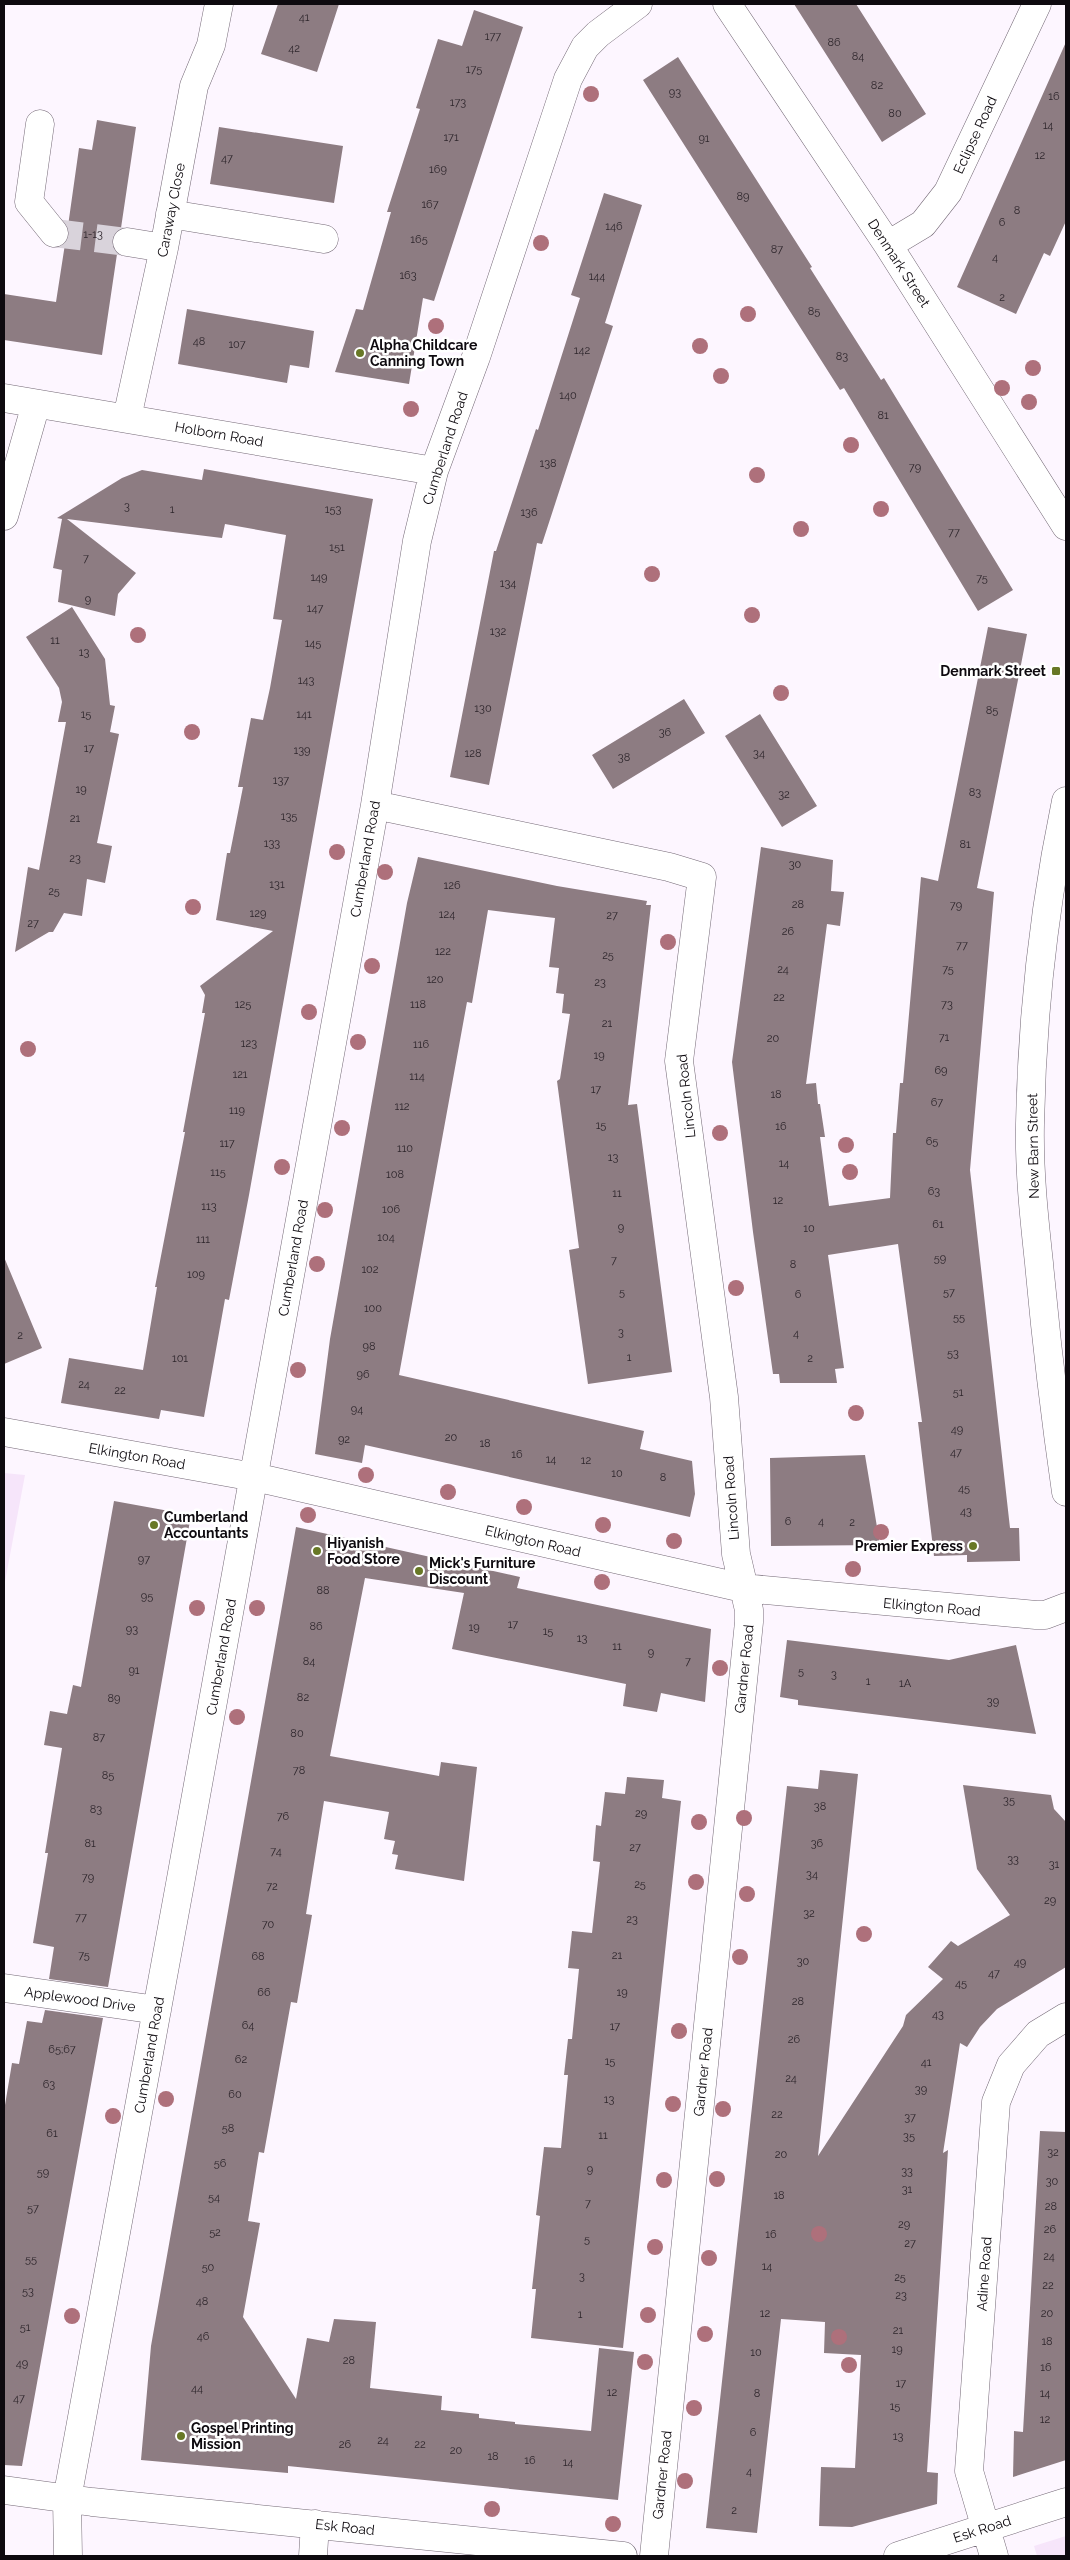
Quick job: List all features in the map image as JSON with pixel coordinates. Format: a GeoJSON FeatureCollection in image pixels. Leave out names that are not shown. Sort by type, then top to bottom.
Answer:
{"type":"FeatureCollection","features":[{"type":"Feature","properties":{"kind":"street","name":"Caraway Close"},"geometry":{"type":"LineString","coordinates":[[127,418],[164,248],[194,86],[211,45],[219,4]]}},
{"type":"Feature","properties":{"kind":"street","name":"Cumberland Road"},"geometry":{"type":"LineString","coordinates":[[68,2556],[67,2499],[254,1477],[374,805],[417,542],[434,471],[476,357],[568,79],[585,48],[598,34],[638,4]]}},
{"type":"Feature","properties":{"kind":"street","name":"Denmark Street"},"geometry":{"type":"LineString","coordinates":[[727,4],[888,244],[1066,526]]}},
{"type":"Feature","properties":{"kind":"street","name":"Eclipse Road"},"geometry":{"type":"LineString","coordinates":[[888,244],[923,224],[948,192],[1037,4]]}},
{"type":"Feature","properties":{"kind":"street"},"geometry":{"type":"LineString","coordinates":[[40,124],[29,202],[54,232]]}},
{"type":"Feature","properties":{"kind":"street"},"geometry":{"type":"LineString","coordinates":[[170,214],[324,239]]}},
{"type":"Feature","properties":{"kind":"street"},"geometry":{"type":"LineString","coordinates":[[127,242],[164,248]]}},
{"type":"Feature","properties":{"kind":"street","name":"Holborn Road"},"geometry":{"type":"LineString","coordinates":[[4,398],[434,471]]}},
{"type":"Feature","properties":{"kind":"street"},"geometry":{"type":"LineString","coordinates":[[4,516],[36,404]]}},
{"type":"Feature","properties":{"kind":"street","name":"New Barn Street"},"geometry":{"type":"LineString","coordinates":[[1066,801],[1051,873],[1042,935],[1030,1124],[1034,1217],[1049,1372],[1066,1492]]}},
{"type":"Feature","properties":{"kind":"street","name":"Lincoln Road"},"geometry":{"type":"LineString","coordinates":[[374,805],[668,866],[702,877],[680,1060],[724,1397],[736,1554],[743,1588]]}},
{"type":"Feature","properties":{"kind":"street","name":"Elkington Road"},"geometry":{"type":"LineString","coordinates":[[4,1432],[254,1477],[743,1588],[1036,1616],[1045,1615],[1066,1607]]}},
{"type":"Feature","properties":{"kind":"street","name":"Gardner Road"},"geometry":{"type":"LineString","coordinates":[[654,2556],[749,1622],[750,1610],[743,1588]]}},
{"type":"Feature","properties":{"kind":"street","name":"Applewood Drive"},"geometry":{"type":"LineString","coordinates":[[4,1988],[157,2010]]}},
{"type":"Feature","properties":{"kind":"street","name":"Adine Road"},"geometry":{"type":"LineString","coordinates":[[994,2556],[969,2471],[996,2102],[1011,2065],[1038,2034],[1066,2017]]}},
{"type":"Feature","properties":{"kind":"street","name":"Esk Road"},"geometry":{"type":"LineString","coordinates":[[4,2490],[67,2499],[623,2556]]}},
{"type":"Feature","properties":{"kind":"street","name":"Esk Road"},"geometry":{"type":"LineString","coordinates":[[898,2556],[1066,2502]]}},
{"type":"Feature","properties":{"kind":"street"},"geometry":{"type":"LineString","coordinates":[[313,2556],[315,2524]]}},
{"type":"Feature","properties":{"kind":"shaded area"},"geometry":{"type":"Polygon","coordinates":[[[4,1473],[25,1475],[4,1587],[4,1473]]]}},
{"type":"Feature","properties":{"kind":"shaded area"},"geometry":{"type":"Polygon","coordinates":[[[1066,2536],[1066,2556],[1037,2556],[1034,2546],[1066,2536]]]}},
{"type":"Feature","properties":{"kind":"building"},"geometry":{"type":"Polygon","coordinates":[[[278,4],[339,4],[317,72],[261,54],[278,4]]]}},
{"type":"Feature","properties":{"kind":"building"},"geometry":{"type":"Polygon","coordinates":[[[794,4],[856,4],[926,114],[882,142],[794,4]]]}},
{"type":"Feature","properties":{"kind":"building"},"geometry":{"type":"Polygon","coordinates":[[[474,10],[523,27],[434,301],[423,298],[409,384],[335,372],[356,309],[363,310],[391,212],[387,212],[420,109],[416,108],[438,39],[462,46],[474,10]]]}},
{"type":"Feature","properties":{"kind":"building"},"geometry":{"type":"Polygon","coordinates":[[[1066,42],[1066,221],[1050,256],[1044,253],[1016,314],[957,287],[1066,42]]]}},
{"type":"Feature","properties":{"kind":"building"},"geometry":{"type":"Polygon","coordinates":[[[678,57],[812,267],[810,268],[881,380],[884,378],[1013,590],[978,611],[844,388],[840,390],[643,80],[678,57]]]}},
{"type":"Feature","properties":{"kind":"building"},"geometry":{"type":"Polygon","coordinates":[[[97,120],[136,127],[121,228],[115,233],[112,240],[113,248],[117,254],[102,355],[4,340],[4,294],[56,302],[65,244],[69,238],[68,226],[79,148],[92,150],[97,120]]]}},
{"type":"Feature","properties":{"kind":"building"},"geometry":{"type":"Polygon","coordinates":[[[219,127],[343,146],[334,203],[210,184],[219,127]]]}},
{"type":"Feature","properties":{"kind":"building"},"geometry":{"type":"Polygon","coordinates":[[[604,193],[642,205],[605,323],[613,326],[542,544],[537,543],[489,785],[450,777],[494,551],[496,551],[536,429],[538,430],[580,298],[571,295],[604,193]]]}},
{"type":"Feature","properties":{"kind":"building"},"geometry":{"type":"Polygon","coordinates":[[[187,309],[314,331],[309,368],[290,365],[287,383],[178,364],[187,309]]]}},
{"type":"Feature","properties":{"kind":"building"},"geometry":{"type":"Polygon","coordinates":[[[204,469],[373,499],[249,1195],[229,1300],[225,1299],[204,1417],[161,1410],[159,1419],[61,1403],[69,1358],[143,1370],[157,1287],[155,1287],[185,1132],[183,1132],[205,1013],[202,1013],[205,995],[200,986],[273,931],[216,920],[227,853],[230,853],[243,787],[238,787],[251,718],[263,720],[270,688],[282,620],[273,619],[286,535],[225,524],[222,538],[67,519],[136,573],[118,594],[115,616],[58,602],[62,570],[53,568],[62,519],[57,518],[122,478],[142,470],[202,480],[204,469]]]}},
{"type":"Feature","properties":{"kind":"building"},"geometry":{"type":"Polygon","coordinates":[[[72,607],[105,659],[110,705],[115,706],[110,732],[119,734],[97,843],[112,846],[105,883],[87,879],[82,916],[64,913],[53,932],[49,932],[15,952],[28,867],[39,870],[66,722],[58,722],[62,702],[59,688],[26,637],[72,607]]]}},
{"type":"Feature","properties":{"kind":"building"},"geometry":{"type":"Polygon","coordinates":[[[988,627],[1027,634],[977,888],[994,892],[970,1170],[1010,1528],[1019,1528],[1020,1561],[967,1562],[967,1555],[934,1556],[918,1422],[922,1422],[898,1244],[828,1255],[844,1368],[835,1369],[837,1383],[780,1383],[779,1374],[773,1374],[732,1062],[761,847],[833,860],[831,891],[844,892],[840,926],[827,924],[806,1084],[816,1083],[818,1104],[820,1104],[825,1137],[820,1137],[829,1206],[890,1198],[893,1133],[896,1133],[900,1083],[903,1083],[921,877],[938,881],[988,627]]]}},
{"type":"Feature","properties":{"kind":"building"},"geometry":{"type":"Polygon","coordinates":[[[684,699],[705,733],[613,789],[592,755],[684,699]]]}},
{"type":"Feature","properties":{"kind":"building"},"geometry":{"type":"Polygon","coordinates":[[[760,714],[817,806],[782,827],[725,736],[760,714]]]}},
{"type":"Feature","properties":{"kind":"building"},"geometry":{"type":"Polygon","coordinates":[[[418,857],[557,886],[647,901],[646,905],[651,905],[628,1105],[637,1104],[672,1372],[588,1384],[569,1250],[579,1248],[557,1081],[560,1079],[570,1014],[562,1013],[564,994],[556,993],[559,968],[549,967],[555,918],[488,910],[472,1003],[467,1002],[399,1375],[644,1431],[640,1449],[692,1461],[695,1494],[690,1517],[365,1445],[362,1463],[315,1454],[330,1339],[407,903],[418,857]]]}},
{"type":"Feature","properties":{"kind":"building"},"geometry":{"type":"Polygon","coordinates":[[[4,1257],[42,1348],[4,1364],[4,1257]]]}},
{"type":"Feature","properties":{"kind":"building"},"geometry":{"type":"Polygon","coordinates":[[[865,1455],[880,1545],[771,1546],[770,1458],[865,1455]]]}},
{"type":"Feature","properties":{"kind":"building"},"geometry":{"type":"Polygon","coordinates":[[[114,1501],[191,1515],[108,1987],[49,1979],[54,1947],[33,1943],[48,1853],[45,1853],[62,1748],[44,1745],[50,1711],[67,1714],[73,1685],[81,1687],[114,1501]]]}},
{"type":"Feature","properties":{"kind":"building"},"geometry":{"type":"Polygon","coordinates":[[[296,1527],[520,1577],[517,1588],[711,1629],[705,1702],[661,1693],[657,1712],[623,1706],[626,1684],[452,1649],[464,1593],[365,1578],[330,1756],[439,1776],[441,1762],[477,1767],[464,1881],[395,1869],[398,1855],[392,1854],[395,1841],[384,1839],[389,1812],[324,1801],[306,1914],[312,1915],[297,2003],[291,2002],[264,2153],[259,2152],[248,2221],[260,2223],[243,2317],[296,2399],[307,2338],[329,2342],[334,2319],[376,2322],[370,2388],[442,2396],[441,2410],[479,2414],[479,2418],[515,2422],[515,2424],[591,2431],[599,2348],[634,2352],[618,2500],[288,2466],[288,2473],[141,2460],[151,2346],[296,1527]]]}},
{"type":"Feature","properties":{"kind":"building"},"geometry":{"type":"Polygon","coordinates":[[[787,1640],[949,1660],[1016,1645],[1036,1734],[798,1705],[798,1700],[780,1697],[787,1640]]]}},
{"type":"Feature","properties":{"kind":"building"},"geometry":{"type":"Polygon","coordinates":[[[820,1770],[858,1774],[818,2156],[903,2026],[906,2015],[943,1979],[928,1967],[951,1941],[958,1946],[1010,1915],[977,1869],[963,1785],[1051,1795],[1054,1809],[1066,1822],[1066,1967],[997,2009],[980,2027],[967,2047],[960,2043],[943,2153],[948,2150],[927,2472],[938,2473],[937,2504],[852,2527],[819,2526],[821,2467],[855,2468],[861,2355],[824,2353],[825,2322],[781,2319],[757,2533],[706,2528],[787,1786],[818,1789],[820,1770]]]}},
{"type":"Feature","properties":{"kind":"building"},"geometry":{"type":"Polygon","coordinates":[[[627,1777],[664,1780],[662,1798],[681,1801],[623,2348],[531,2338],[536,2289],[532,2289],[540,2216],[536,2215],[544,2147],[561,2148],[568,2075],[564,2075],[568,2039],[572,2039],[579,1969],[568,1968],[572,1931],[592,1933],[600,1862],[593,1861],[596,1825],[601,1826],[605,1792],[625,1794],[627,1777]]]}},
{"type":"Feature","properties":{"kind":"building"},"geometry":{"type":"Polygon","coordinates":[[[45,2010],[103,2018],[22,2466],[4,2465],[4,2111],[12,2063],[19,2064],[27,2021],[42,2023],[45,2010]]]}},
{"type":"Feature","properties":{"kind":"building"},"geometry":{"type":"Polygon","coordinates":[[[1040,2131],[1066,2132],[1066,2460],[1013,2477],[1014,2431],[1023,2432],[1040,2131]]]}},
{"type":"Feature","properties":{"kind":"tunnel"},"geometry":{"type":"LineString","coordinates":[[54,233],[127,242]]}},
{"type":"Feature","properties":{"kind":"place","name":"Alpha Childcare Canning Town"},"geometry":{"type":"Point","coordinates":[360,353]}},
{"type":"Feature","properties":{"kind":"place","name":"Denmark Street"},"geometry":{"type":"Point","coordinates":[1056,671]}},
{"type":"Feature","properties":{"kind":"place","name":"Cumberland Accountants"},"geometry":{"type":"Point","coordinates":[154,1525]}},
{"type":"Feature","properties":{"kind":"place","name":"Premier Express"},"geometry":{"type":"Point","coordinates":[973,1546]}},
{"type":"Feature","properties":{"kind":"place","name":"Hiyanish Food Store"},"geometry":{"type":"Point","coordinates":[317,1551]}},
{"type":"Feature","properties":{"kind":"place","name":"Mick's Furniture Discount"},"geometry":{"type":"Point","coordinates":[419,1571]}},
{"type":"Feature","properties":{"kind":"place","name":"Gospel Printing Mission"},"geometry":{"type":"Point","coordinates":[181,2436]}}]}
